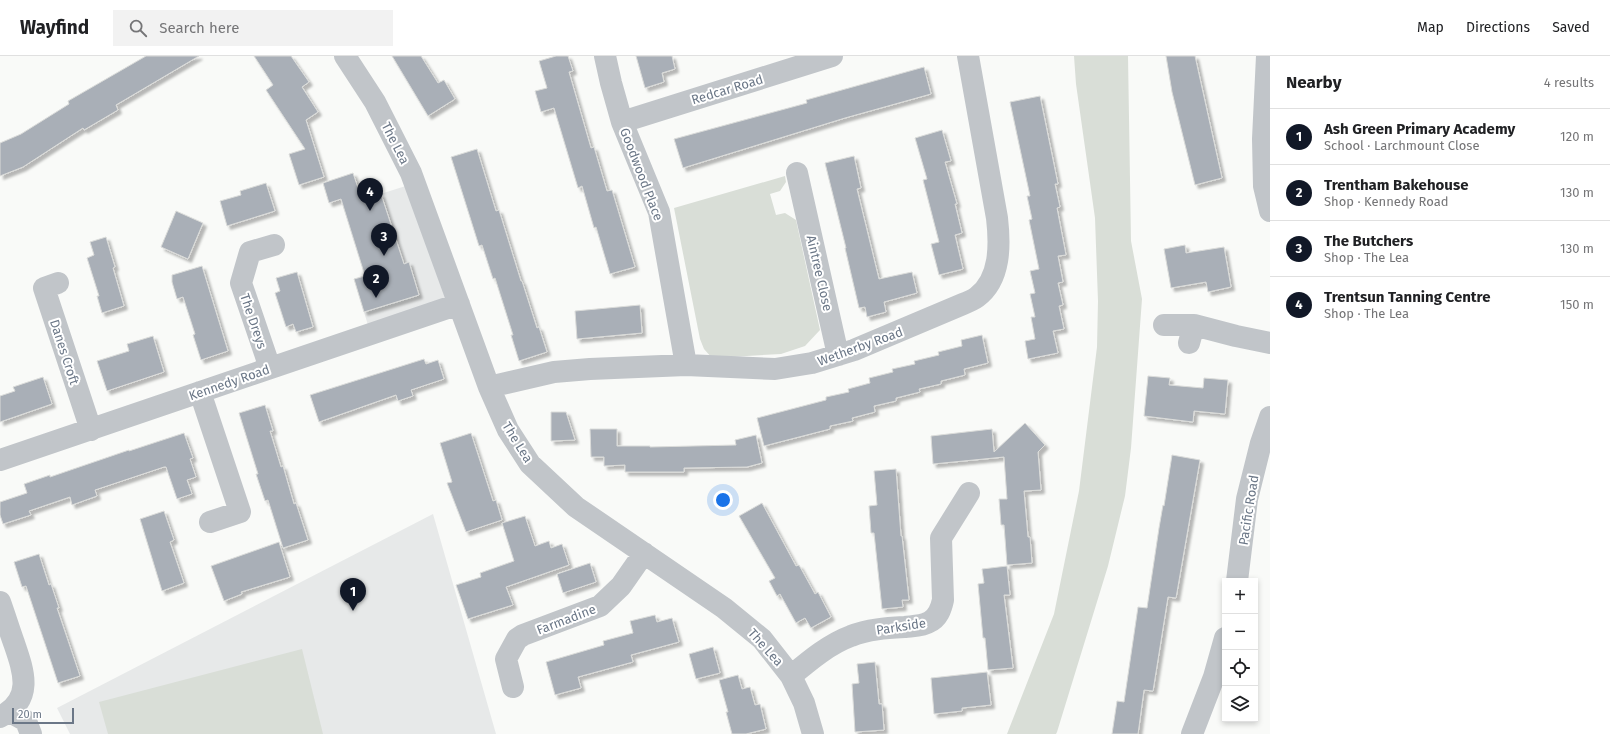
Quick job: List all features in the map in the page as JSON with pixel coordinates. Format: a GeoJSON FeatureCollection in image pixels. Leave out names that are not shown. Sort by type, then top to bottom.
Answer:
{"type":"FeatureCollection","features":[{"type":"Feature","properties":{"kind":"street","name":"The Lea"},"geometry":{"type":"LineString","coordinates":[[344,56],[375,102],[411,173],[489,387],[508,430],[530,464],[576,507],[743,622],[762,639],[791,676],[804,703],[814,734]]}},
{"type":"Feature","properties":{"kind":"street","name":"Goodwood Place"},"geometry":{"type":"LineString","coordinates":[[605,56],[622,122],[659,212],[686,365]]}},
{"type":"Feature","properties":{"kind":"street","name":"Redcar Road"},"geometry":{"type":"LineString","coordinates":[[622,122],[832,56]]}},
{"type":"Feature","properties":{"kind":"street","name":"Wetherby Road"},"geometry":{"type":"LineString","coordinates":[[489,387],[554,372],[590,369],[686,365],[775,369],[812,363],[854,350],[963,304],[978,296],[986,287],[994,273],[999,236],[968,56]]}},
{"type":"Feature","properties":{"kind":"street"},"geometry":{"type":"LineString","coordinates":[[1266,56],[1263,139],[1270,211]]}},
{"type":"Feature","properties":{"kind":"street","name":"Aintree Close"},"geometry":{"type":"LineString","coordinates":[[795,187],[838,355]]}},
{"type":"Feature","properties":{"kind":"street","name":"The Dreys"},"geometry":{"type":"LineString","coordinates":[[270,368],[241,283],[250,252],[274,245]]}},
{"type":"Feature","properties":{"kind":"street","name":"Danes Croft"},"geometry":{"type":"LineString","coordinates":[[45,288],[91,430]]}},
{"type":"Feature","properties":{"kind":"street","name":"Kennedy Road"},"geometry":{"type":"LineString","coordinates":[[0,460],[459,304]]}},
{"type":"Feature","properties":{"kind":"street"},"geometry":{"type":"LineString","coordinates":[[1164,325],[1192,334],[1236,336],[1270,343]]}},
{"type":"Feature","properties":{"kind":"street"},"geometry":{"type":"LineString","coordinates":[[200,392],[240,512],[210,522]]}},
{"type":"Feature","properties":{"kind":"street","name":"Pacific Road"},"geometry":{"type":"LineString","coordinates":[[1237,578],[1247,499],[1261,443],[1270,417]]}},
{"type":"Feature","properties":{"kind":"street","name":"Parkside"},"geometry":{"type":"LineString","coordinates":[[791,676],[814,657],[833,645],[852,636],[874,630],[922,625],[933,620],[938,614],[943,600],[940,538],[970,493]]}},
{"type":"Feature","properties":{"kind":"street","name":"Farmadine"},"geometry":{"type":"LineString","coordinates":[[512,687],[506,659],[517,639],[600,606],[621,586],[644,553]]}},
{"type":"Feature","properties":{"kind":"street"},"geometry":{"type":"LineString","coordinates":[[0,602],[24,670],[24,686],[20,701],[5,715]]}},
{"type":"Feature","properties":{"kind":"street"},"geometry":{"type":"LineString","coordinates":[[1192,734],[1214,677],[1222,649]]}},
{"type":"Feature","properties":{"kind":"street"},"geometry":{"type":"LineString","coordinates":[[5,715],[26,721],[31,734]]}},
{"type":"Feature","properties":{"kind":"shaded area"},"geometry":{"type":"Polygon","coordinates":[[[1074,56],[1128,56],[1131,241],[1142,299],[1131,448],[1125,496],[1108,566],[1057,732],[1056,734],[1007,734],[1054,614],[1079,491],[1097,347],[1098,301],[1095,218],[1076,84],[1074,56]]]}},
{"type":"Feature","properties":{"kind":"shaded area"},"geometry":{"type":"Polygon","coordinates":[[[785,176],[786,182],[780,191],[770,194],[776,215],[785,213],[796,220],[820,330],[805,346],[781,354],[712,358],[704,349],[700,339],[674,208],[785,176]]]}},
{"type":"Feature","properties":{"kind":"shaded area"},"geometry":{"type":"Polygon","coordinates":[[[415,183],[459,304],[371,335],[354,279],[365,275],[343,206],[415,183]]]}},
{"type":"Feature","properties":{"kind":"shaded area"},"geometry":{"type":"Polygon","coordinates":[[[433,514],[496,734],[70,734],[57,708],[433,514]]]}},
{"type":"Feature","properties":{"kind":"shaded area"},"geometry":{"type":"Polygon","coordinates":[[[302,649],[323,734],[108,734],[99,702],[302,649]]]}},
{"type":"Feature","properties":{"kind":"building"},"geometry":{"type":"Polygon","coordinates":[[[146,56],[199,56],[116,105],[118,110],[84,130],[83,128],[23,167],[0,176],[0,143],[21,134],[69,104],[68,101],[146,56]]]}},
{"type":"Feature","properties":{"kind":"building"},"geometry":{"type":"Polygon","coordinates":[[[254,56],[291,56],[309,82],[302,87],[318,112],[306,120],[324,177],[299,185],[289,154],[305,149],[266,90],[273,85],[254,56]]]}},
{"type":"Feature","properties":{"kind":"building"},"geometry":{"type":"Polygon","coordinates":[[[392,56],[421,56],[438,83],[444,80],[455,99],[428,116],[392,56]]]}},
{"type":"Feature","properties":{"kind":"building"},"geometry":{"type":"Polygon","coordinates":[[[556,56],[568,56],[573,71],[569,72],[591,148],[594,147],[607,191],[612,190],[635,267],[610,274],[596,227],[594,228],[582,186],[578,188],[554,108],[541,112],[535,91],[547,88],[539,61],[556,56]]]}},
{"type":"Feature","properties":{"kind":"building"},"geometry":{"type":"Polygon","coordinates":[[[636,56],[672,56],[675,69],[662,73],[664,82],[645,88],[636,56]]]}},
{"type":"Feature","properties":{"kind":"building"},"geometry":{"type":"Polygon","coordinates":[[[1166,56],[1195,56],[1222,178],[1195,185],[1172,92],[1166,56]]]}},
{"type":"Feature","properties":{"kind":"building"},"geometry":{"type":"Polygon","coordinates":[[[924,67],[931,94],[845,118],[683,168],[674,139],[807,103],[806,100],[924,67]]]}},
{"type":"Feature","properties":{"kind":"building"},"geometry":{"type":"Polygon","coordinates":[[[1040,96],[1058,184],[1055,184],[1060,207],[1057,208],[1066,255],[1058,256],[1063,282],[1058,283],[1063,305],[1059,306],[1064,329],[1053,331],[1058,353],[1028,359],[1025,341],[1035,339],[1031,317],[1035,317],[1030,294],[1035,293],[1030,271],[1039,269],[1029,220],[1032,219],[1027,196],[1030,196],[1010,102],[1040,96]]]}},
{"type":"Feature","properties":{"kind":"building"},"geometry":{"type":"Polygon","coordinates":[[[942,130],[951,161],[945,162],[957,204],[955,204],[962,233],[955,235],[963,269],[939,275],[931,244],[939,242],[923,180],[927,179],[915,138],[942,130]]]}},
{"type":"Feature","properties":{"kind":"building"},"geometry":{"type":"Polygon","coordinates":[[[477,149],[496,211],[499,210],[521,281],[547,352],[519,361],[511,335],[513,335],[495,278],[493,279],[482,245],[479,246],[451,157],[477,149]]]}},
{"type":"Feature","properties":{"kind":"building"},"geometry":{"type":"Polygon","coordinates":[[[854,156],[861,188],[857,189],[879,279],[912,272],[917,293],[884,302],[886,312],[867,317],[865,307],[859,308],[825,163],[854,156]]]}},
{"type":"Feature","properties":{"kind":"building"},"geometry":{"type":"Polygon","coordinates":[[[353,173],[362,200],[381,194],[404,264],[409,262],[419,295],[364,312],[354,279],[365,276],[341,199],[329,203],[323,183],[353,173]]]}},
{"type":"Feature","properties":{"kind":"building"},"geometry":{"type":"Polygon","coordinates":[[[266,183],[275,211],[227,226],[220,201],[241,195],[240,191],[266,183]]]}},
{"type":"Feature","properties":{"kind":"building"},"geometry":{"type":"Polygon","coordinates":[[[176,211],[203,223],[188,259],[161,247],[176,211]]]}},
{"type":"Feature","properties":{"kind":"building"},"geometry":{"type":"Polygon","coordinates":[[[106,237],[124,306],[102,313],[97,296],[99,296],[87,258],[94,255],[90,242],[106,237]]]}},
{"type":"Feature","properties":{"kind":"building"},"geometry":{"type":"Polygon","coordinates":[[[1185,245],[1186,253],[1224,247],[1231,287],[1208,292],[1206,282],[1171,288],[1164,249],[1185,245]]]}},
{"type":"Feature","properties":{"kind":"building"},"geometry":{"type":"Polygon","coordinates":[[[202,266],[228,351],[201,360],[193,335],[195,334],[183,297],[177,299],[172,282],[172,275],[202,266]]]}},
{"type":"Feature","properties":{"kind":"building"},"geometry":{"type":"Polygon","coordinates":[[[297,272],[313,327],[296,332],[293,324],[286,327],[275,293],[280,291],[276,278],[297,272]]]}},
{"type":"Feature","properties":{"kind":"building"},"geometry":{"type":"Polygon","coordinates":[[[640,305],[642,333],[577,339],[575,311],[640,305]]]}},
{"type":"Feature","properties":{"kind":"building"},"geometry":{"type":"Polygon","coordinates":[[[982,335],[988,363],[964,369],[965,375],[941,381],[941,384],[919,389],[920,392],[896,398],[896,401],[874,406],[875,412],[852,418],[853,421],[830,426],[830,429],[764,446],[757,418],[826,400],[826,397],[849,392],[848,389],[870,383],[869,378],[893,372],[892,369],[915,364],[914,361],[939,355],[938,352],[962,346],[961,340],[982,335]]]}},
{"type":"Feature","properties":{"kind":"building"},"geometry":{"type":"Polygon","coordinates":[[[153,336],[164,372],[107,391],[97,361],[129,351],[127,344],[153,336]]]}},
{"type":"Feature","properties":{"kind":"building"},"geometry":{"type":"Polygon","coordinates":[[[424,359],[426,364],[438,360],[444,379],[411,390],[413,396],[398,401],[396,395],[319,422],[310,395],[424,359]]]}},
{"type":"Feature","properties":{"kind":"building"},"geometry":{"type":"Polygon","coordinates":[[[1148,376],[1170,378],[1169,385],[1203,388],[1204,378],[1228,380],[1225,414],[1194,411],[1193,422],[1144,416],[1148,376]]]}},
{"type":"Feature","properties":{"kind":"building"},"geometry":{"type":"Polygon","coordinates":[[[43,377],[52,404],[0,422],[0,396],[15,391],[13,387],[43,377]]]}},
{"type":"Feature","properties":{"kind":"building"},"geometry":{"type":"Polygon","coordinates":[[[265,405],[273,431],[270,431],[281,467],[283,466],[294,504],[296,503],[308,540],[283,548],[268,500],[265,501],[256,474],[258,474],[239,413],[265,405]]]}},
{"type":"Feature","properties":{"kind":"building"},"geometry":{"type":"Polygon","coordinates":[[[551,412],[566,412],[575,440],[551,441],[551,412]]]}},
{"type":"Feature","properties":{"kind":"building"},"geometry":{"type":"Polygon","coordinates":[[[1025,423],[1045,445],[1038,452],[1041,490],[1024,491],[1032,563],[1007,565],[1004,525],[1001,525],[999,499],[1007,499],[1004,457],[933,464],[931,436],[992,429],[994,452],[1025,423]]]}},
{"type":"Feature","properties":{"kind":"building"},"geometry":{"type":"Polygon","coordinates":[[[590,429],[617,429],[617,446],[650,447],[736,445],[735,440],[756,435],[762,463],[747,467],[684,468],[684,472],[625,472],[625,465],[604,466],[604,457],[591,457],[590,429]]]}},
{"type":"Feature","properties":{"kind":"building"},"geometry":{"type":"Polygon","coordinates":[[[184,433],[193,458],[190,459],[196,477],[187,480],[192,494],[177,499],[166,467],[164,467],[95,490],[97,496],[72,505],[70,497],[29,511],[31,515],[3,524],[0,515],[0,502],[27,493],[24,484],[50,475],[50,477],[184,433]]]}},
{"type":"Feature","properties":{"kind":"building"},"geometry":{"type":"Polygon","coordinates":[[[471,433],[493,501],[496,500],[502,520],[466,532],[447,483],[452,482],[440,443],[471,433]]]}},
{"type":"Feature","properties":{"kind":"building"},"geometry":{"type":"Polygon","coordinates":[[[1172,455],[1200,460],[1176,598],[1168,597],[1153,691],[1144,690],[1138,734],[1112,734],[1117,701],[1124,702],[1138,607],[1147,608],[1172,455]]]}},
{"type":"Feature","properties":{"kind":"building"},"geometry":{"type":"Polygon","coordinates":[[[896,469],[901,536],[909,600],[902,600],[903,607],[882,609],[874,533],[871,533],[869,506],[877,505],[874,471],[896,469]]]}},
{"type":"Feature","properties":{"kind":"building"},"geometry":{"type":"Polygon","coordinates":[[[762,503],[796,566],[799,565],[815,594],[818,592],[831,617],[811,628],[805,618],[796,623],[780,594],[777,596],[769,581],[775,578],[739,516],[762,503]]]}},
{"type":"Feature","properties":{"kind":"building"},"geometry":{"type":"Polygon","coordinates":[[[164,511],[174,540],[170,542],[184,583],[162,591],[140,519],[164,511]]]}},
{"type":"Feature","properties":{"kind":"building"},"geometry":{"type":"Polygon","coordinates":[[[525,516],[535,546],[549,541],[551,548],[562,544],[569,565],[506,587],[513,605],[468,619],[456,585],[481,577],[480,573],[514,561],[502,523],[525,516]]]}},
{"type":"Feature","properties":{"kind":"building"},"geometry":{"type":"Polygon","coordinates":[[[279,542],[290,577],[241,592],[242,594],[224,601],[211,566],[279,542]]]}},
{"type":"Feature","properties":{"kind":"building"},"geometry":{"type":"Polygon","coordinates":[[[39,554],[49,585],[51,584],[59,608],[57,608],[80,676],[58,683],[26,586],[22,587],[14,562],[39,554]]]}},
{"type":"Feature","properties":{"kind":"building"},"geometry":{"type":"Polygon","coordinates":[[[590,563],[596,582],[563,593],[557,574],[590,563]]]}},
{"type":"Feature","properties":{"kind":"building"},"geometry":{"type":"Polygon","coordinates":[[[1007,566],[1010,595],[1004,595],[1013,668],[988,670],[985,638],[983,638],[978,584],[984,583],[982,569],[1007,566]]]}},
{"type":"Feature","properties":{"kind":"building"},"geometry":{"type":"Polygon","coordinates":[[[655,615],[657,622],[672,618],[679,642],[631,655],[633,662],[578,677],[581,688],[555,695],[546,662],[604,645],[603,641],[633,633],[630,621],[655,615]]]}},
{"type":"Feature","properties":{"kind":"building"},"geometry":{"type":"Polygon","coordinates":[[[713,647],[720,673],[696,679],[689,654],[713,647]]]}},
{"type":"Feature","properties":{"kind":"building"},"geometry":{"type":"Polygon","coordinates":[[[875,662],[879,704],[882,704],[884,730],[855,732],[852,684],[859,683],[857,664],[875,662]]]}},
{"type":"Feature","properties":{"kind":"building"},"geometry":{"type":"Polygon","coordinates":[[[987,672],[991,705],[962,708],[962,711],[934,714],[931,678],[987,672]]]}},
{"type":"Feature","properties":{"kind":"building"},"geometry":{"type":"Polygon","coordinates":[[[738,675],[742,689],[750,687],[755,705],[760,704],[766,729],[746,734],[732,734],[726,712],[728,712],[719,680],[738,675]]]}},
{"type":"Feature","properties":{"kind":"place","name":"Trentsun Tanning Centre"},"geometry":{"type":"Point","coordinates":[370,211]}},
{"type":"Feature","properties":{"kind":"place","name":"The Butchers"},"geometry":{"type":"Point","coordinates":[384,256]}},
{"type":"Feature","properties":{"kind":"place","name":"Trentham Bakehouse"},"geometry":{"type":"Point","coordinates":[376,298]}},
{"type":"Feature","properties":{"kind":"place","name":"Ash Green Primary Academy"},"geometry":{"type":"Point","coordinates":[353,611]}}]}
